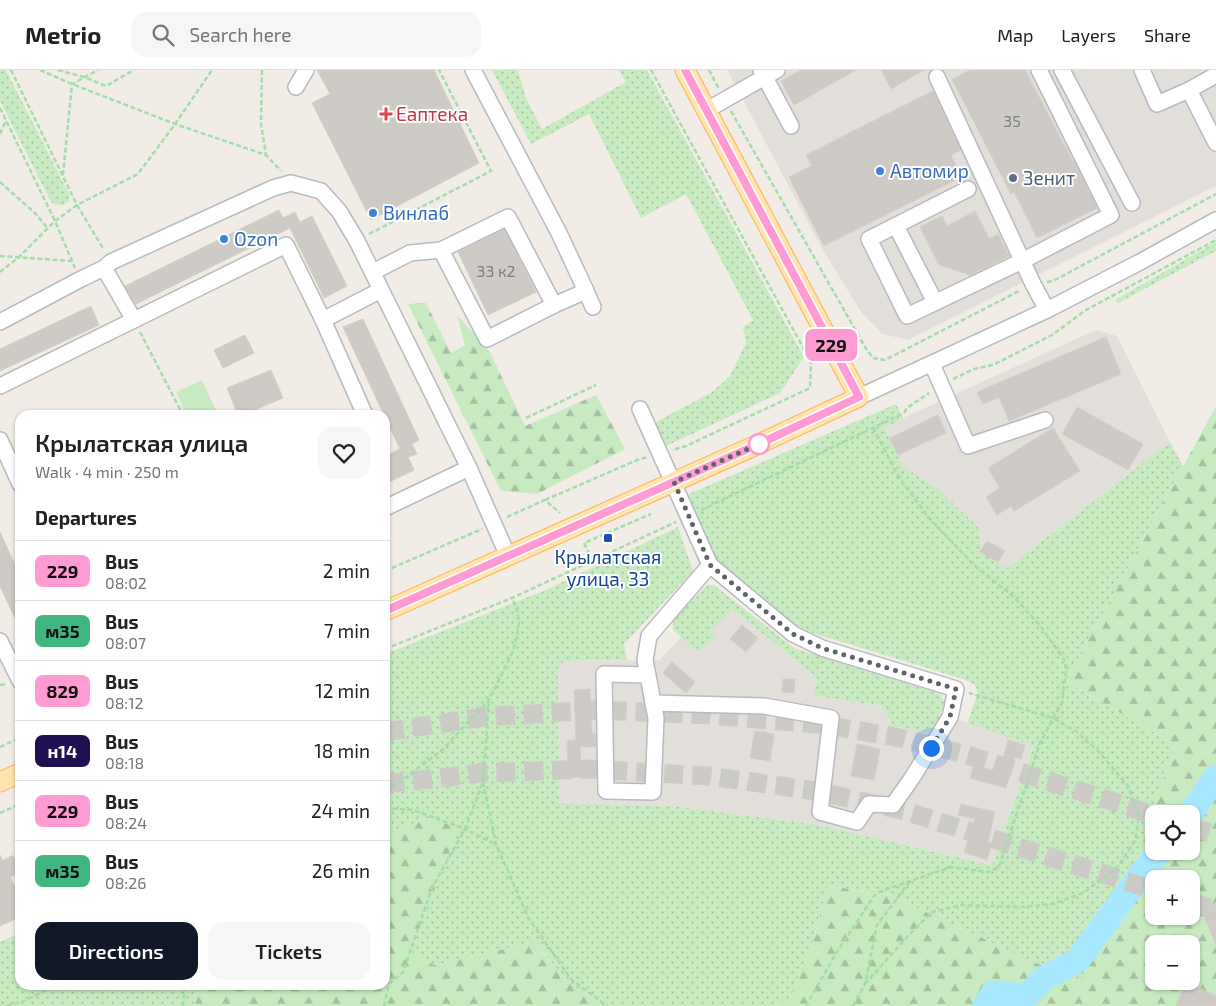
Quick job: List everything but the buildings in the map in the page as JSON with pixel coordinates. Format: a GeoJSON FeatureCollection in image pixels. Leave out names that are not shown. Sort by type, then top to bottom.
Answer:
{"type":"FeatureCollection","features":[{"type":"Feature","properties":{"kind":"main road"},"geometry":{"type":"LineString","coordinates":[[390,609],[859,397],[685,70]]}},
{"type":"Feature","properties":{"kind":"main road"},"geometry":{"type":"LineString","coordinates":[[0,782],[15,775]]}},
{"type":"Feature","properties":{"kind":"street"},"geometry":{"type":"LineString","coordinates":[[296,87],[306,70]]}},
{"type":"Feature","properties":{"kind":"street"},"geometry":{"type":"LineString","coordinates":[[473,70],[559,234],[593,307]]}},
{"type":"Feature","properties":{"kind":"street"},"geometry":{"type":"LineString","coordinates":[[968,189],[869,240],[907,316],[1022,261],[1111,215],[1040,70]]}},
{"type":"Feature","properties":{"kind":"street"},"geometry":{"type":"LineString","coordinates":[[1062,70],[1132,203]]}},
{"type":"Feature","properties":{"kind":"street"},"geometry":{"type":"LineString","coordinates":[[1142,70],[1157,104],[1189,90],[1216,75]]}},
{"type":"Feature","properties":{"kind":"street"},"geometry":{"type":"LineString","coordinates":[[707,110],[767,72],[791,126]]}},
{"type":"Feature","properties":{"kind":"street"},"geometry":{"type":"LineString","coordinates":[[937,77],[1022,261],[1048,310]]}},
{"type":"Feature","properties":{"kind":"street"},"geometry":{"type":"LineString","coordinates":[[1189,90],[1216,142]]}},
{"type":"Feature","properties":{"kind":"street"},"geometry":{"type":"LineString","coordinates":[[0,322],[108,265],[273,188],[291,183],[321,191],[340,211],[357,241],[469,468],[508,556]]}},
{"type":"Feature","properties":{"kind":"street"},"geometry":{"type":"LineString","coordinates":[[372,272],[410,253],[441,250],[508,217],[554,305]]}},
{"type":"Feature","properties":{"kind":"street"},"geometry":{"type":"LineString","coordinates":[[859,397],[1048,310],[1216,220]]}},
{"type":"Feature","properties":{"kind":"street"},"geometry":{"type":"LineString","coordinates":[[896,226],[935,302]]}},
{"type":"Feature","properties":{"kind":"street"},"geometry":{"type":"LineString","coordinates":[[0,386],[286,245],[323,320],[363,410]]}},
{"type":"Feature","properties":{"kind":"street"},"geometry":{"type":"LineString","coordinates":[[441,250],[487,339],[586,291]]}},
{"type":"Feature","properties":{"kind":"street"},"geometry":{"type":"LineString","coordinates":[[108,265],[134,320]]}},
{"type":"Feature","properties":{"kind":"street"},"geometry":{"type":"LineString","coordinates":[[323,320],[381,290]]}},
{"type":"Feature","properties":{"kind":"street"},"geometry":{"type":"LineString","coordinates":[[932,364],[968,446],[1044,420]]}},
{"type":"Feature","properties":{"kind":"street"},"geometry":{"type":"LineString","coordinates":[[640,409],[710,565],[793,634],[822,648],[956,689],[950,717],[912,778],[892,805],[869,804],[857,822],[820,812],[831,718],[764,706],[653,703]]}},
{"type":"Feature","properties":{"kind":"street"},"geometry":{"type":"LineString","coordinates":[[0,440],[7,472]]}},
{"type":"Feature","properties":{"kind":"street"},"geometry":{"type":"LineString","coordinates":[[390,506],[469,468]]}},
{"type":"Feature","properties":{"kind":"street"},"geometry":{"type":"LineString","coordinates":[[648,675],[604,674],[606,791],[653,792],[656,718],[648,675],[645,660],[649,636],[710,565]]}},
{"type":"Feature","properties":{"kind":"street"},"geometry":{"type":"LineString","coordinates":[[0,640],[15,671]]}},
{"type":"Feature","properties":{"kind":"path"},"geometry":{"type":"LineString","coordinates":[[10,70],[108,265]]}},
{"type":"Feature","properties":{"kind":"path"},"geometry":{"type":"LineString","coordinates":[[40,70],[175,124],[266,155],[291,183]]}},
{"type":"Feature","properties":{"kind":"path"},"geometry":{"type":"LineString","coordinates":[[54,76],[61,70],[106,86],[134,70]]}},
{"type":"Feature","properties":{"kind":"path"},"geometry":{"type":"LineString","coordinates":[[72,84],[98,70]]}},
{"type":"Feature","properties":{"kind":"path"},"geometry":{"type":"LineString","coordinates":[[0,272],[19,257],[55,221],[77,205],[138,174],[212,70]]}},
{"type":"Feature","properties":{"kind":"path"},"geometry":{"type":"LineString","coordinates":[[262,70],[261,124],[266,155]]}},
{"type":"Feature","properties":{"kind":"path"},"geometry":{"type":"LineString","coordinates":[[357,241],[491,171],[439,70]]}},
{"type":"Feature","properties":{"kind":"path"},"geometry":{"type":"LineString","coordinates":[[390,569],[636,460],[686,446],[810,388],[811,362],[652,70]]}},
{"type":"Feature","properties":{"kind":"path"},"geometry":{"type":"LineString","coordinates":[[709,70],[724,100],[873,358]]}},
{"type":"Feature","properties":{"kind":"path"},"geometry":{"type":"LineString","coordinates":[[63,176],[72,84]]}},
{"type":"Feature","properties":{"kind":"path"},"geometry":{"type":"LineString","coordinates":[[0,108],[81,279]]}},
{"type":"Feature","properties":{"kind":"path"},"geometry":{"type":"LineString","coordinates":[[0,118],[4,116]]}},
{"type":"Feature","properties":{"kind":"path"},"geometry":{"type":"LineString","coordinates":[[0,134],[6,120]]}},
{"type":"Feature","properties":{"kind":"path"},"geometry":{"type":"LineString","coordinates":[[0,182],[36,214],[48,229]]}},
{"type":"Feature","properties":{"kind":"path"},"geometry":{"type":"LineString","coordinates":[[806,1006],[838,950],[876,892],[950,866],[988,872],[999,867],[1040,743],[1062,702],[1066,672],[1065,661],[1042,628],[1014,597],[975,566],[929,518],[898,476],[873,427],[904,413],[907,408],[942,385],[974,369],[993,365],[1052,335],[1086,310],[1216,240]]}},
{"type":"Feature","properties":{"kind":"path"},"geometry":{"type":"LineString","coordinates":[[0,256],[72,261]]}},
{"type":"Feature","properties":{"kind":"path"},"geometry":{"type":"LineString","coordinates":[[134,320],[180,410]]}},
{"type":"Feature","properties":{"kind":"path"},"geometry":{"type":"LineString","coordinates":[[526,418],[596,385]]}},
{"type":"Feature","properties":{"kind":"path"},"geometry":{"type":"LineString","coordinates":[[545,500],[560,513]]}},
{"type":"Feature","properties":{"kind":"path"},"geometry":{"type":"LineString","coordinates":[[593,561],[584,543],[651,514]]}},
{"type":"Feature","properties":{"kind":"path"},"geometry":{"type":"LineString","coordinates":[[390,647],[512,598],[517,609],[519,623],[513,651],[489,700],[442,750],[390,788]]}},
{"type":"Feature","properties":{"kind":"path"},"geometry":{"type":"LineString","coordinates":[[853,1006],[865,984],[932,912],[961,905],[1022,906],[1054,904],[1083,894],[1116,869],[1135,841],[1139,817],[1128,786],[1100,753],[1077,732],[1053,718],[956,689]]}},
{"type":"Feature","properties":{"kind":"path"},"geometry":{"type":"LineString","coordinates":[[489,700],[483,782],[496,844],[529,919],[570,979],[607,1006]]}},
{"type":"Feature","properties":{"kind":"path"},"geometry":{"type":"LineString","coordinates":[[0,747],[15,740]]}},
{"type":"Feature","properties":{"kind":"path"},"geometry":{"type":"LineString","coordinates":[[390,983],[402,972],[432,888],[465,829],[483,782]]}},
{"type":"Feature","properties":{"kind":"path"},"geometry":{"type":"LineString","coordinates":[[0,813],[15,806]]}},
{"type":"Feature","properties":{"kind":"path"},"geometry":{"type":"LineString","coordinates":[[390,808],[413,810],[465,829],[496,844]]}},
{"type":"Feature","properties":{"kind":"path"},"geometry":{"type":"LineString","coordinates":[[865,984],[877,925],[911,880]]}},
{"type":"Feature","properties":{"kind":"path"},"geometry":{"type":"LineString","coordinates":[[7,1006],[24,1001],[47,990]]}},
{"type":"Feature","properties":{"kind":"path"},"geometry":{"type":"LineString","coordinates":[[183,1006],[185,990]]}},
{"type":"Feature","properties":{"kind":"path"},"geometry":{"type":"LineString","coordinates":[[384,1006],[388,990]]}},
{"type":"Feature","properties":{"kind":"shaded area"},"geometry":{"type":"Polygon","coordinates":[[[727,70],[1216,70],[1216,186],[908,340],[882,334],[861,312],[820,245],[727,70]]]}},
{"type":"Feature","properties":{"kind":"shaded area"},"geometry":{"type":"Polygon","coordinates":[[[1096,330],[1117,336],[1170,442],[1007,568],[980,552],[979,528],[938,489],[903,466],[885,428],[1096,330]]]}},
{"type":"Feature","properties":{"kind":"shaded area"},"geometry":{"type":"Polygon","coordinates":[[[717,597],[817,678],[815,696],[950,717],[1033,745],[992,865],[814,824],[673,806],[559,803],[558,666],[565,661],[660,660],[717,597]]]}},
{"type":"Feature","properties":{"kind":"green space"},"geometry":{"type":"Polygon","coordinates":[[[0,70],[6,70],[69,194],[69,201],[63,205],[51,202],[0,101],[0,70]]]}},
{"type":"Feature","properties":{"kind":"green space"},"geometry":{"type":"Polygon","coordinates":[[[492,70],[518,70],[526,98],[542,129],[626,82],[619,70],[647,70],[804,357],[780,393],[666,446],[654,423],[712,392],[730,376],[746,343],[743,327],[753,320],[686,194],[641,218],[589,114],[531,144],[492,70]]]}},
{"type":"Feature","properties":{"kind":"green space"},"geometry":{"type":"Polygon","coordinates":[[[1216,242],[1216,251],[1118,303],[1115,300],[1216,242]]]}},
{"type":"Feature","properties":{"kind":"green space"},"geometry":{"type":"Polygon","coordinates":[[[426,303],[451,353],[465,345],[457,315],[490,352],[525,426],[596,395],[625,449],[537,494],[501,491],[408,304],[426,303]]]}},
{"type":"Feature","properties":{"kind":"green space"},"geometry":{"type":"Polygon","coordinates":[[[202,380],[216,410],[184,410],[176,392],[202,380]]]}},
{"type":"Feature","properties":{"kind":"green space"},"geometry":{"type":"Polygon","coordinates":[[[896,404],[903,418],[885,428],[903,466],[938,489],[979,528],[981,552],[1007,568],[1170,442],[1183,466],[1066,681],[1175,745],[1154,805],[1145,805],[1145,831],[1116,915],[1079,984],[887,894],[828,886],[813,941],[790,999],[775,1006],[602,1006],[569,983],[535,942],[434,965],[409,951],[459,828],[429,818],[390,833],[390,652],[546,590],[678,527],[693,571],[624,644],[627,660],[565,661],[558,666],[559,803],[673,806],[814,824],[992,865],[1033,746],[967,723],[978,693],[975,685],[966,680],[813,633],[795,625],[717,560],[688,502],[689,494],[896,404]]]}},
{"type":"Feature","properties":{"kind":"green space"},"geometry":{"type":"Polygon","coordinates":[[[1216,406],[1216,1006],[775,1006],[790,998],[813,941],[828,886],[887,894],[1079,983],[1116,915],[1145,831],[1145,860],[1200,860],[1200,805],[1154,805],[1175,745],[1066,681],[1216,406]]]}},
{"type":"Feature","properties":{"kind":"green space"},"geometry":{"type":"Polygon","coordinates":[[[707,585],[714,585],[794,648],[940,694],[944,702],[940,716],[930,732],[894,726],[881,706],[814,696],[817,678],[732,609],[710,632],[715,637],[701,651],[692,649],[673,629],[673,622],[678,614],[707,585]]]}},
{"type":"Feature","properties":{"kind":"green space"},"geometry":{"type":"Polygon","coordinates":[[[429,818],[459,828],[410,951],[434,965],[535,942],[569,983],[602,1006],[194,1006],[199,990],[390,990],[390,833],[429,818]]]}},
{"type":"Feature","properties":{"kind":"green space"},"geometry":{"type":"Polygon","coordinates":[[[15,935],[15,990],[199,990],[194,1006],[0,1006],[0,942],[15,935]]]}},
{"type":"Feature","properties":{"kind":"waterway"},"geometry":{"type":"LineString","coordinates":[[1196,805],[1216,777]]}},
{"type":"Feature","properties":{"kind":"waterway"},"geometry":{"type":"LineString","coordinates":[[985,1006],[993,993],[1027,996],[1043,979],[1078,960],[1153,860]]}},
{"type":"Feature","properties":{"kind":"tunnel"},"geometry":{"type":"LineString","coordinates":[[390,731],[483,717],[595,710],[710,715],[818,724],[891,736],[964,754],[1145,812]]}},
{"type":"Feature","properties":{"kind":"tunnel"},"geometry":{"type":"LineString","coordinates":[[390,783],[482,773],[589,769],[709,776],[816,791],[905,811],[1145,887]]}},
{"type":"Feature","properties":{"kind":"tunnel"},"geometry":{"type":"LineString","coordinates":[[1200,830],[1216,835]]}},
{"type":"Feature","properties":{"kind":"tunnel"},"geometry":{"type":"LineString","coordinates":[[0,872],[15,864]]}},
{"type":"Feature","properties":{"kind":"tunnel"},"geometry":{"type":"LineString","coordinates":[[0,911],[15,904]]}},
{"type":"Feature","properties":{"kind":"tunnel"},"geometry":{"type":"LineString","coordinates":[[1200,905],[1216,910]]}},
{"type":"Feature","properties":{"kind":"bus line","name":"229"},"geometry":{"type":"LineString","coordinates":[[390,609],[761,443],[859,397],[685,70]]}},
{"type":"Feature","properties":{"kind":"place","name":"Еаптека"},"geometry":{"type":"Point","coordinates":[386,114]}},
{"type":"Feature","properties":{"kind":"place","name":"Автомир"},"geometry":{"type":"Point","coordinates":[880,171]}},
{"type":"Feature","properties":{"kind":"place","name":"Зенит"},"geometry":{"type":"Point","coordinates":[1013,178]}},
{"type":"Feature","properties":{"kind":"place","name":"Винлаб"},"geometry":{"type":"Point","coordinates":[373,213]}},
{"type":"Feature","properties":{"kind":"place","name":"Ozon"},"geometry":{"type":"Point","coordinates":[224,239]}},
{"type":"Feature","properties":{"kind":"place","name":"Крылатская улица, 33"},"geometry":{"type":"Point","coordinates":[608,538]}},
{"type":"Feature","properties":{"kind":"route"},"geometry":{"type":"LineString","coordinates":[[759,444],[761,443],[674,482],[710,565],[793,634],[822,648],[956,689],[950,717],[931,748]]}}]}
